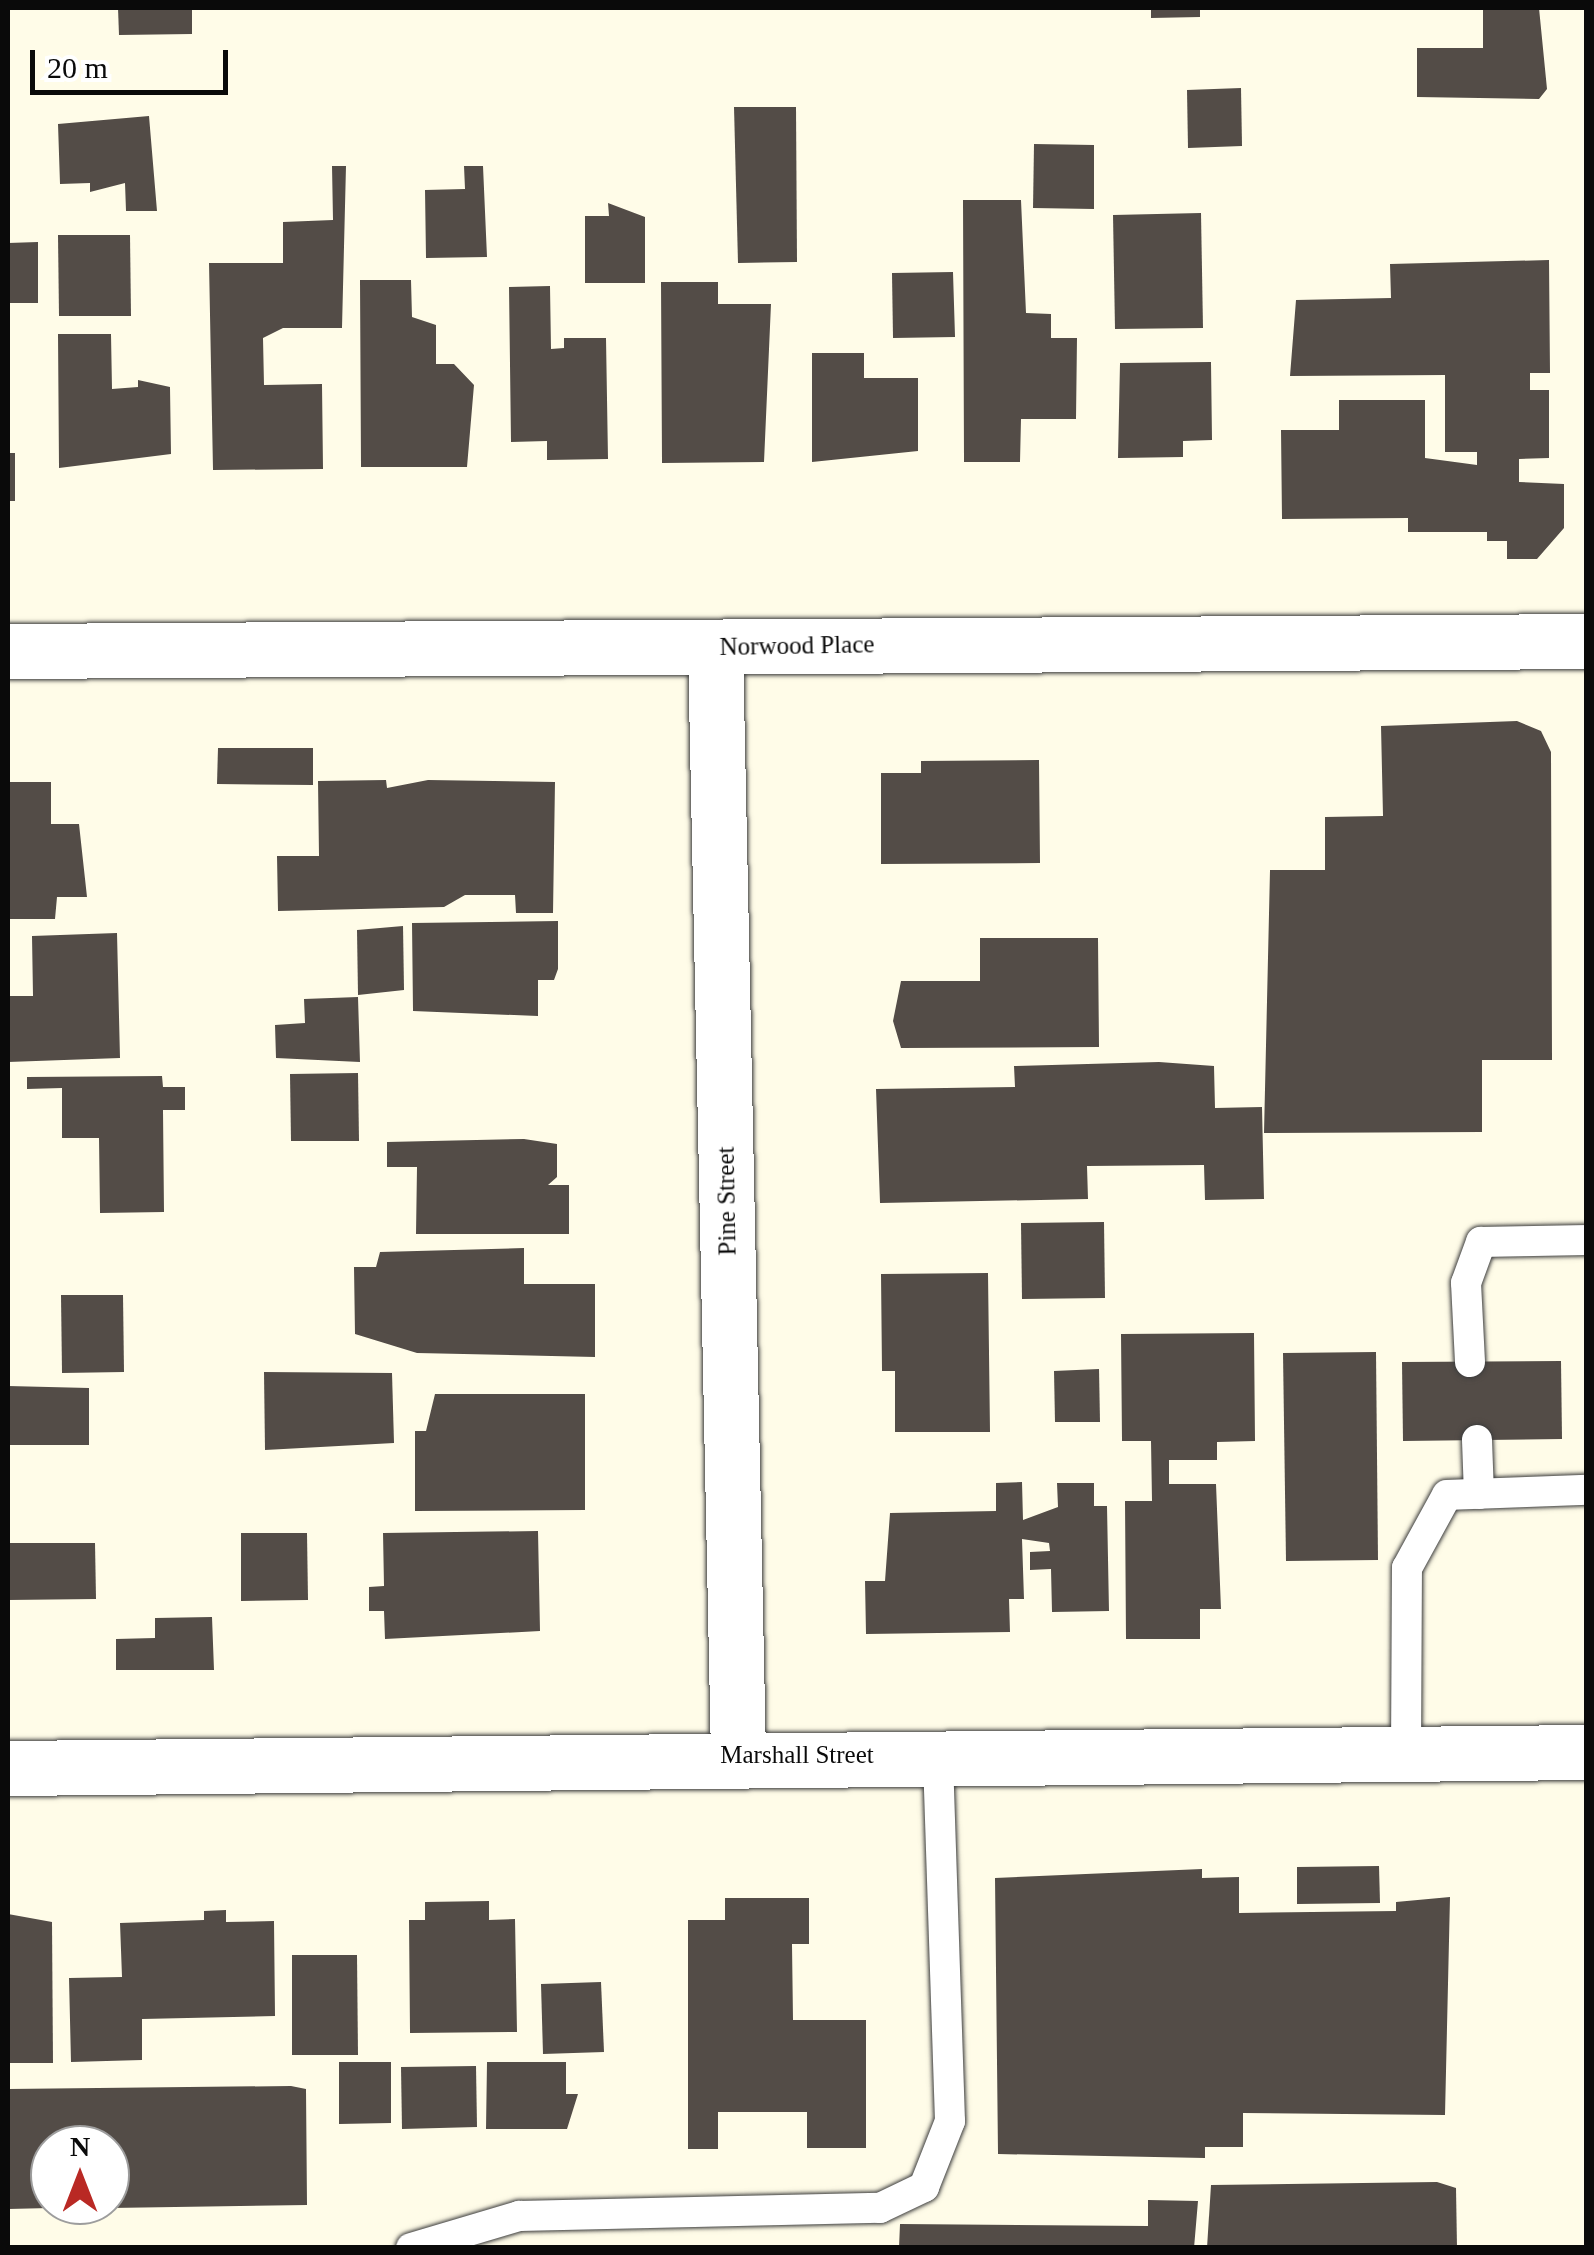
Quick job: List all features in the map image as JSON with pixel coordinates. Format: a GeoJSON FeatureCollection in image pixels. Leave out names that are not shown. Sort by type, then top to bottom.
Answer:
{"type":"FeatureCollection","features":[{"type":"Feature","properties":{"kind":"street","name":"Norwood Place"},"geometry":{"type":"LineString","coordinates":[[8,651],[1586,641]]}},
{"type":"Feature","properties":{"kind":"street","name":"Pine Street"},"geometry":{"type":"LineString","coordinates":[[715,648],[738,1754]]}},
{"type":"Feature","properties":{"kind":"street","name":"Marshall Street"},"geometry":{"type":"LineString","coordinates":[[8,1768],[738,1754],[1586,1752]]}},
{"type":"Feature","properties":{"kind":"lane"},"geometry":{"type":"LineString","coordinates":[[1470,1362],[1466,1283],[1481,1242],[1586,1240]]}},
{"type":"Feature","properties":{"kind":"lane"},"geometry":{"type":"LineString","coordinates":[[1478,1440],[1479,1494]]}},
{"type":"Feature","properties":{"kind":"lane"},"geometry":{"type":"LineString","coordinates":[[1406,1753],[1407,1568],[1447,1495],[1586,1490]]}},
{"type":"Feature","properties":{"kind":"lane"},"geometry":{"type":"LineString","coordinates":[[411,2248],[518,2216],[880,2208],[924,2187],[950,2121],[938,1755]]}},
{"type":"Feature","properties":{"kind":"building"},"geometry":{"type":"Polygon","coordinates":[[[118,8],[192,8],[192,34],[119,35],[118,8]]]}},
{"type":"Feature","properties":{"kind":"building"},"geometry":{"type":"Polygon","coordinates":[[[1151,8],[1200,8],[1200,17],[1151,18],[1151,8]]]}},
{"type":"Feature","properties":{"kind":"building"},"geometry":{"type":"Polygon","coordinates":[[[1483,8],[1539,8],[1547,89],[1539,99],[1417,97],[1417,48],[1483,48],[1483,8]]]}},
{"type":"Feature","properties":{"kind":"building"},"geometry":{"type":"Polygon","coordinates":[[[1241,88],[1242,146],[1188,148],[1187,90],[1241,88]]]}},
{"type":"Feature","properties":{"kind":"building"},"geometry":{"type":"Polygon","coordinates":[[[734,107],[796,107],[797,262],[738,263],[734,107]]]}},
{"type":"Feature","properties":{"kind":"building"},"geometry":{"type":"Polygon","coordinates":[[[149,116],[157,211],[126,211],[125,183],[90,192],[90,183],[60,184],[58,124],[149,116]]]}},
{"type":"Feature","properties":{"kind":"building"},"geometry":{"type":"Polygon","coordinates":[[[1034,144],[1094,145],[1094,209],[1033,208],[1034,144]]]}},
{"type":"Feature","properties":{"kind":"building"},"geometry":{"type":"Polygon","coordinates":[[[332,166],[346,166],[342,328],[283,328],[263,338],[264,385],[322,384],[323,469],[213,470],[209,263],[283,263],[283,222],[333,220],[332,166]]]}},
{"type":"Feature","properties":{"kind":"building"},"geometry":{"type":"Polygon","coordinates":[[[464,166],[483,166],[487,257],[426,258],[425,190],[465,189],[464,166]]]}},
{"type":"Feature","properties":{"kind":"building"},"geometry":{"type":"Polygon","coordinates":[[[963,200],[1021,200],[1026,313],[1051,314],[1051,338],[1077,338],[1076,419],[1021,419],[1020,462],[964,462],[963,200]]]}},
{"type":"Feature","properties":{"kind":"building"},"geometry":{"type":"Polygon","coordinates":[[[608,203],[645,217],[645,283],[585,283],[585,216],[609,216],[608,203]]]}},
{"type":"Feature","properties":{"kind":"building"},"geometry":{"type":"Polygon","coordinates":[[[1201,213],[1203,328],[1115,329],[1113,215],[1201,213]]]}},
{"type":"Feature","properties":{"kind":"building"},"geometry":{"type":"Polygon","coordinates":[[[58,235],[130,235],[131,316],[59,316],[58,235]]]}},
{"type":"Feature","properties":{"kind":"building"},"geometry":{"type":"Polygon","coordinates":[[[38,242],[38,303],[8,303],[8,243],[38,242]]]}},
{"type":"Feature","properties":{"kind":"building"},"geometry":{"type":"Polygon","coordinates":[[[1549,260],[1550,373],[1530,373],[1530,390],[1549,390],[1549,458],[1519,459],[1519,482],[1564,484],[1564,528],[1537,559],[1507,559],[1507,541],[1487,541],[1487,532],[1408,532],[1408,518],[1282,519],[1281,430],[1339,430],[1339,400],[1425,400],[1425,458],[1477,465],[1477,452],[1445,452],[1445,375],[1290,376],[1296,300],[1391,298],[1390,264],[1549,260]]]}},
{"type":"Feature","properties":{"kind":"building"},"geometry":{"type":"Polygon","coordinates":[[[953,272],[955,337],[893,338],[892,273],[953,272]]]}},
{"type":"Feature","properties":{"kind":"building"},"geometry":{"type":"Polygon","coordinates":[[[360,280],[411,280],[412,317],[436,325],[436,364],[454,364],[474,385],[467,467],[361,467],[360,280]]]}},
{"type":"Feature","properties":{"kind":"building"},"geometry":{"type":"Polygon","coordinates":[[[661,282],[718,282],[718,304],[771,304],[764,462],[662,463],[661,282]]]}},
{"type":"Feature","properties":{"kind":"building"},"geometry":{"type":"Polygon","coordinates":[[[550,286],[551,349],[564,348],[564,338],[606,338],[608,459],[547,460],[547,441],[511,442],[509,287],[550,286]]]}},
{"type":"Feature","properties":{"kind":"building"},"geometry":{"type":"Polygon","coordinates":[[[58,334],[111,334],[112,389],[138,387],[138,380],[170,387],[171,454],[59,468],[58,334]]]}},
{"type":"Feature","properties":{"kind":"building"},"geometry":{"type":"Polygon","coordinates":[[[812,353],[864,353],[864,378],[918,378],[918,451],[812,462],[812,353]]]}},
{"type":"Feature","properties":{"kind":"building"},"geometry":{"type":"Polygon","coordinates":[[[1211,362],[1212,440],[1183,441],[1183,457],[1118,458],[1120,363],[1211,362]]]}},
{"type":"Feature","properties":{"kind":"building"},"geometry":{"type":"Polygon","coordinates":[[[8,453],[15,453],[15,501],[8,501],[8,453]]]}},
{"type":"Feature","properties":{"kind":"building"},"geometry":{"type":"Polygon","coordinates":[[[1517,721],[1541,731],[1551,752],[1552,1060],[1482,1060],[1482,1132],[1264,1133],[1270,870],[1325,870],[1325,817],[1383,816],[1381,726],[1517,721]]]}},
{"type":"Feature","properties":{"kind":"building"},"geometry":{"type":"Polygon","coordinates":[[[218,748],[313,748],[313,785],[217,784],[218,748]]]}},
{"type":"Feature","properties":{"kind":"building"},"geometry":{"type":"Polygon","coordinates":[[[1039,760],[1040,863],[881,864],[881,773],[921,773],[921,761],[1039,760]]]}},
{"type":"Feature","properties":{"kind":"building"},"geometry":{"type":"Polygon","coordinates":[[[386,780],[387,788],[428,780],[555,782],[553,913],[516,913],[515,895],[465,895],[444,907],[278,911],[277,856],[319,856],[318,781],[386,780]]]}},
{"type":"Feature","properties":{"kind":"building"},"geometry":{"type":"Polygon","coordinates":[[[8,782],[51,782],[51,824],[79,824],[87,897],[57,897],[55,919],[8,919],[8,782]]]}},
{"type":"Feature","properties":{"kind":"building"},"geometry":{"type":"Polygon","coordinates":[[[558,921],[558,969],[554,980],[538,980],[538,1016],[413,1011],[412,923],[558,921]]]}},
{"type":"Feature","properties":{"kind":"building"},"geometry":{"type":"Polygon","coordinates":[[[403,926],[404,990],[358,995],[357,930],[403,926]]]}},
{"type":"Feature","properties":{"kind":"building"},"geometry":{"type":"Polygon","coordinates":[[[117,933],[120,1058],[8,1062],[8,996],[33,996],[32,936],[117,933]]]}},
{"type":"Feature","properties":{"kind":"building"},"geometry":{"type":"Polygon","coordinates":[[[980,938],[1098,938],[1099,1047],[901,1048],[893,1021],[901,981],[980,981],[980,938]]]}},
{"type":"Feature","properties":{"kind":"building"},"geometry":{"type":"Polygon","coordinates":[[[358,997],[360,1062],[276,1058],[275,1025],[305,1023],[304,999],[358,997]]]}},
{"type":"Feature","properties":{"kind":"building"},"geometry":{"type":"Polygon","coordinates":[[[1159,1062],[1214,1066],[1215,1108],[1262,1107],[1264,1199],[1205,1200],[1204,1165],[1087,1166],[1088,1199],[880,1203],[876,1089],[1015,1087],[1014,1066],[1159,1062]]]}},
{"type":"Feature","properties":{"kind":"building"},"geometry":{"type":"Polygon","coordinates":[[[358,1073],[359,1141],[291,1141],[290,1074],[358,1073]]]}},
{"type":"Feature","properties":{"kind":"building"},"geometry":{"type":"Polygon","coordinates":[[[162,1076],[163,1087],[185,1087],[185,1110],[163,1110],[164,1212],[100,1213],[99,1138],[62,1138],[62,1088],[27,1089],[27,1077],[162,1076]]]}},
{"type":"Feature","properties":{"kind":"building"},"geometry":{"type":"Polygon","coordinates":[[[524,1139],[557,1144],[557,1177],[548,1185],[569,1185],[569,1234],[416,1234],[417,1167],[387,1167],[387,1142],[524,1139]]]}},
{"type":"Feature","properties":{"kind":"building"},"geometry":{"type":"Polygon","coordinates":[[[1104,1222],[1105,1298],[1022,1299],[1021,1223],[1104,1222]]]}},
{"type":"Feature","properties":{"kind":"building"},"geometry":{"type":"Polygon","coordinates":[[[524,1248],[524,1284],[595,1284],[595,1357],[417,1353],[355,1334],[354,1267],[376,1267],[380,1252],[524,1248]]]}},
{"type":"Feature","properties":{"kind":"building"},"geometry":{"type":"Polygon","coordinates":[[[988,1273],[990,1432],[895,1432],[895,1371],[882,1371],[881,1274],[988,1273]]]}},
{"type":"Feature","properties":{"kind":"building"},"geometry":{"type":"Polygon","coordinates":[[[61,1295],[123,1295],[124,1372],[62,1373],[61,1295]]]}},
{"type":"Feature","properties":{"kind":"building"},"geometry":{"type":"Polygon","coordinates":[[[1254,1333],[1255,1441],[1217,1442],[1217,1460],[1169,1460],[1169,1484],[1216,1484],[1221,1609],[1200,1609],[1200,1639],[1126,1639],[1125,1501],[1152,1501],[1151,1441],[1122,1441],[1121,1334],[1254,1333]]]}},
{"type":"Feature","properties":{"kind":"building"},"geometry":{"type":"Polygon","coordinates":[[[1376,1352],[1378,1560],[1286,1561],[1283,1353],[1376,1352]]]}},
{"type":"Feature","properties":{"kind":"building"},"geometry":{"type":"Polygon","coordinates":[[[1561,1361],[1562,1439],[1403,1441],[1402,1362],[1561,1361]]]}},
{"type":"Feature","properties":{"kind":"building"},"geometry":{"type":"Polygon","coordinates":[[[1099,1369],[1100,1422],[1055,1422],[1054,1371],[1099,1369]]]}},
{"type":"Feature","properties":{"kind":"building"},"geometry":{"type":"Polygon","coordinates":[[[264,1372],[392,1373],[394,1443],[265,1450],[264,1372]]]}},
{"type":"Feature","properties":{"kind":"building"},"geometry":{"type":"Polygon","coordinates":[[[8,1386],[89,1388],[89,1445],[8,1445],[8,1386]]]}},
{"type":"Feature","properties":{"kind":"building"},"geometry":{"type":"Polygon","coordinates":[[[435,1394],[585,1394],[585,1510],[415,1511],[415,1431],[426,1431],[435,1394]]]}},
{"type":"Feature","properties":{"kind":"building"},"geometry":{"type":"Polygon","coordinates":[[[1022,1482],[1023,1520],[1058,1507],[1057,1483],[1094,1483],[1094,1506],[1107,1506],[1109,1611],[1052,1612],[1051,1569],[1030,1570],[1030,1552],[1050,1551],[1049,1543],[1022,1539],[1024,1599],[1009,1599],[1010,1632],[866,1634],[865,1581],[885,1581],[890,1513],[996,1511],[996,1483],[1022,1482]]]}},
{"type":"Feature","properties":{"kind":"building"},"geometry":{"type":"Polygon","coordinates":[[[538,1531],[540,1631],[385,1639],[384,1611],[369,1611],[369,1587],[384,1586],[383,1533],[538,1531]]]}},
{"type":"Feature","properties":{"kind":"building"},"geometry":{"type":"Polygon","coordinates":[[[241,1533],[307,1533],[308,1600],[241,1601],[241,1533]]]}},
{"type":"Feature","properties":{"kind":"building"},"geometry":{"type":"Polygon","coordinates":[[[8,1543],[95,1543],[96,1599],[8,1600],[8,1543]]]}},
{"type":"Feature","properties":{"kind":"building"},"geometry":{"type":"Polygon","coordinates":[[[212,1617],[214,1670],[116,1670],[116,1639],[155,1638],[155,1618],[212,1617]]]}},
{"type":"Feature","properties":{"kind":"building"},"geometry":{"type":"Polygon","coordinates":[[[1379,1866],[1380,1903],[1297,1904],[1297,1867],[1379,1866]]]}},
{"type":"Feature","properties":{"kind":"building"},"geometry":{"type":"Polygon","coordinates":[[[1202,1869],[1202,1878],[1239,1877],[1239,1913],[1396,1911],[1396,1902],[1450,1897],[1445,2115],[1243,2113],[1243,2147],[1205,2147],[1205,2158],[998,2154],[995,1878],[1202,1869]]]}},
{"type":"Feature","properties":{"kind":"building"},"geometry":{"type":"Polygon","coordinates":[[[725,1898],[809,1898],[809,1944],[792,1944],[793,2020],[866,2020],[866,2148],[807,2148],[807,2112],[718,2112],[718,2149],[688,2149],[688,1920],[725,1920],[725,1898]]]}},
{"type":"Feature","properties":{"kind":"building"},"geometry":{"type":"Polygon","coordinates":[[[489,1901],[489,1920],[515,1919],[517,2032],[410,2033],[409,1920],[425,1920],[425,1902],[489,1901]]]}},
{"type":"Feature","properties":{"kind":"building"},"geometry":{"type":"Polygon","coordinates":[[[226,1910],[226,1922],[274,1921],[275,2016],[142,2019],[142,2060],[71,2062],[69,1978],[122,1977],[120,1923],[204,1920],[204,1911],[226,1910]]]}},
{"type":"Feature","properties":{"kind":"building"},"geometry":{"type":"Polygon","coordinates":[[[8,1914],[52,1922],[53,2063],[8,2063],[8,1914]]]}},
{"type":"Feature","properties":{"kind":"building"},"geometry":{"type":"Polygon","coordinates":[[[292,1955],[357,1955],[358,2055],[292,2055],[292,1955]]]}},
{"type":"Feature","properties":{"kind":"building"},"geometry":{"type":"Polygon","coordinates":[[[601,1982],[604,2052],[543,2054],[541,1984],[601,1982]]]}},
{"type":"Feature","properties":{"kind":"building"},"geometry":{"type":"Polygon","coordinates":[[[339,2062],[391,2062],[391,2123],[339,2124],[339,2062]]]}},
{"type":"Feature","properties":{"kind":"building"},"geometry":{"type":"Polygon","coordinates":[[[487,2062],[566,2062],[566,2094],[578,2094],[567,2129],[486,2129],[487,2062]]]}},
{"type":"Feature","properties":{"kind":"building"},"geometry":{"type":"Polygon","coordinates":[[[476,2066],[477,2127],[402,2129],[401,2067],[476,2066]]]}},
{"type":"Feature","properties":{"kind":"building"},"geometry":{"type":"Polygon","coordinates":[[[8,2089],[306,2089],[307,2205],[130,2208],[130,2125],[30,2125],[30,2208],[8,2209],[8,2089]]]}},
{"type":"Feature","properties":{"kind":"building"},"geometry":{"type":"Polygon","coordinates":[[[1437,2182],[1456,2188],[1457,2248],[1207,2248],[1211,2185],[1437,2182]]]}},
{"type":"Feature","properties":{"kind":"building"},"geometry":{"type":"Polygon","coordinates":[[[1148,2200],[1198,2201],[1194,2248],[899,2248],[900,2224],[1148,2226],[1148,2200]]]}}]}
